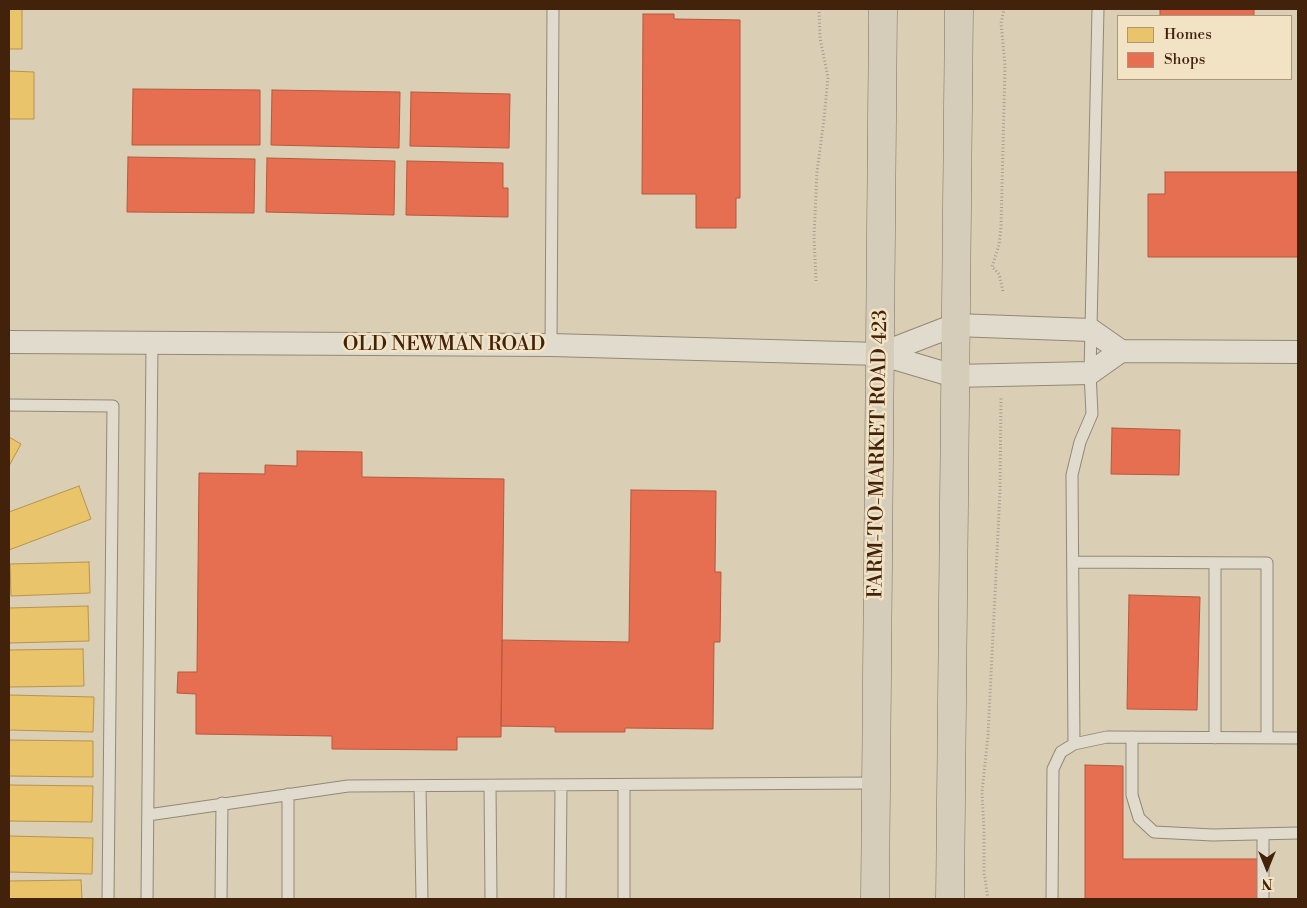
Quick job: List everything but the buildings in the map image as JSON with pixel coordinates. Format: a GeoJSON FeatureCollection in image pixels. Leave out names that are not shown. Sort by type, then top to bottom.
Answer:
{"type":"FeatureCollection","features":[{"type":"Feature","properties":{"kind":"main road","name":"FARM-TO-MARKET ROAD 423"},"geometry":{"type":"LineString","coordinates":[[874,899],[883,9]]}},
{"type":"Feature","properties":{"kind":"main road"},"geometry":{"type":"LineString","coordinates":[[950,899],[959,9]]}},
{"type":"Feature","properties":{"kind":"street"},"geometry":{"type":"LineString","coordinates":[[880,354],[955,326],[1091,330],[1121,351],[1298,352]]}},
{"type":"Feature","properties":{"kind":"street","name":"OLD NEWMAN ROAD"},"geometry":{"type":"LineString","coordinates":[[9,342],[552,346],[880,354]]}},
{"type":"Feature","properties":{"kind":"street"},"geometry":{"type":"LineString","coordinates":[[880,354],[954,376],[1090,373],[1121,351]]}},
{"type":"Feature","properties":{"kind":"lane"},"geometry":{"type":"LineString","coordinates":[[552,346],[553,9]]}},
{"type":"Feature","properties":{"kind":"lane"},"geometry":{"type":"LineString","coordinates":[[1074,744],[1072,475],[1080,442],[1092,414],[1090,373],[1098,9]]}},
{"type":"Feature","properties":{"kind":"lane"},"geometry":{"type":"LineString","coordinates":[[147,899],[152,343]]}},
{"type":"Feature","properties":{"kind":"lane"},"geometry":{"type":"LineString","coordinates":[[9,405],[113,406],[108,899]]}},
{"type":"Feature","properties":{"kind":"lane"},"geometry":{"type":"LineString","coordinates":[[1073,562],[1267,563],[1267,738]]}},
{"type":"Feature","properties":{"kind":"lane"},"geometry":{"type":"LineString","coordinates":[[1214,563],[1215,738]]}},
{"type":"Feature","properties":{"kind":"lane"},"geometry":{"type":"LineString","coordinates":[[1052,899],[1053,769],[1061,752],[1074,744],[1107,737],[1298,738]]}},
{"type":"Feature","properties":{"kind":"lane"},"geometry":{"type":"LineString","coordinates":[[1132,737],[1132,795],[1139,818],[1154,832],[1213,834],[1298,833]]}},
{"type":"Feature","properties":{"kind":"lane"},"geometry":{"type":"LineString","coordinates":[[148,815],[348,786],[875,784]]}},
{"type":"Feature","properties":{"kind":"lane"},"geometry":{"type":"LineString","coordinates":[[420,786],[422,899]]}},
{"type":"Feature","properties":{"kind":"lane"},"geometry":{"type":"LineString","coordinates":[[490,786],[491,899]]}},
{"type":"Feature","properties":{"kind":"lane"},"geometry":{"type":"LineString","coordinates":[[560,899],[562,786]]}},
{"type":"Feature","properties":{"kind":"lane"},"geometry":{"type":"LineString","coordinates":[[624,786],[624,899]]}},
{"type":"Feature","properties":{"kind":"lane"},"geometry":{"type":"LineString","coordinates":[[288,794],[288,899]]}},
{"type":"Feature","properties":{"kind":"lane"},"geometry":{"type":"LineString","coordinates":[[221,899],[222,804]]}},
{"type":"Feature","properties":{"kind":"lane"},"geometry":{"type":"LineString","coordinates":[[1263,834],[1263,899]]}},
{"type":"Feature","properties":{"kind":"path"},"geometry":{"type":"LineString","coordinates":[[816,281],[814,237],[817,172],[828,77],[820,38],[819,9]]}},
{"type":"Feature","properties":{"kind":"path"},"geometry":{"type":"LineString","coordinates":[[1003,291],[999,274],[992,267],[999,245],[1001,227],[1005,65],[1001,23],[1004,9]]}},
{"type":"Feature","properties":{"kind":"path"},"geometry":{"type":"LineString","coordinates":[[988,899],[984,872],[982,792],[988,736],[1000,492],[1001,395]]}}]}
